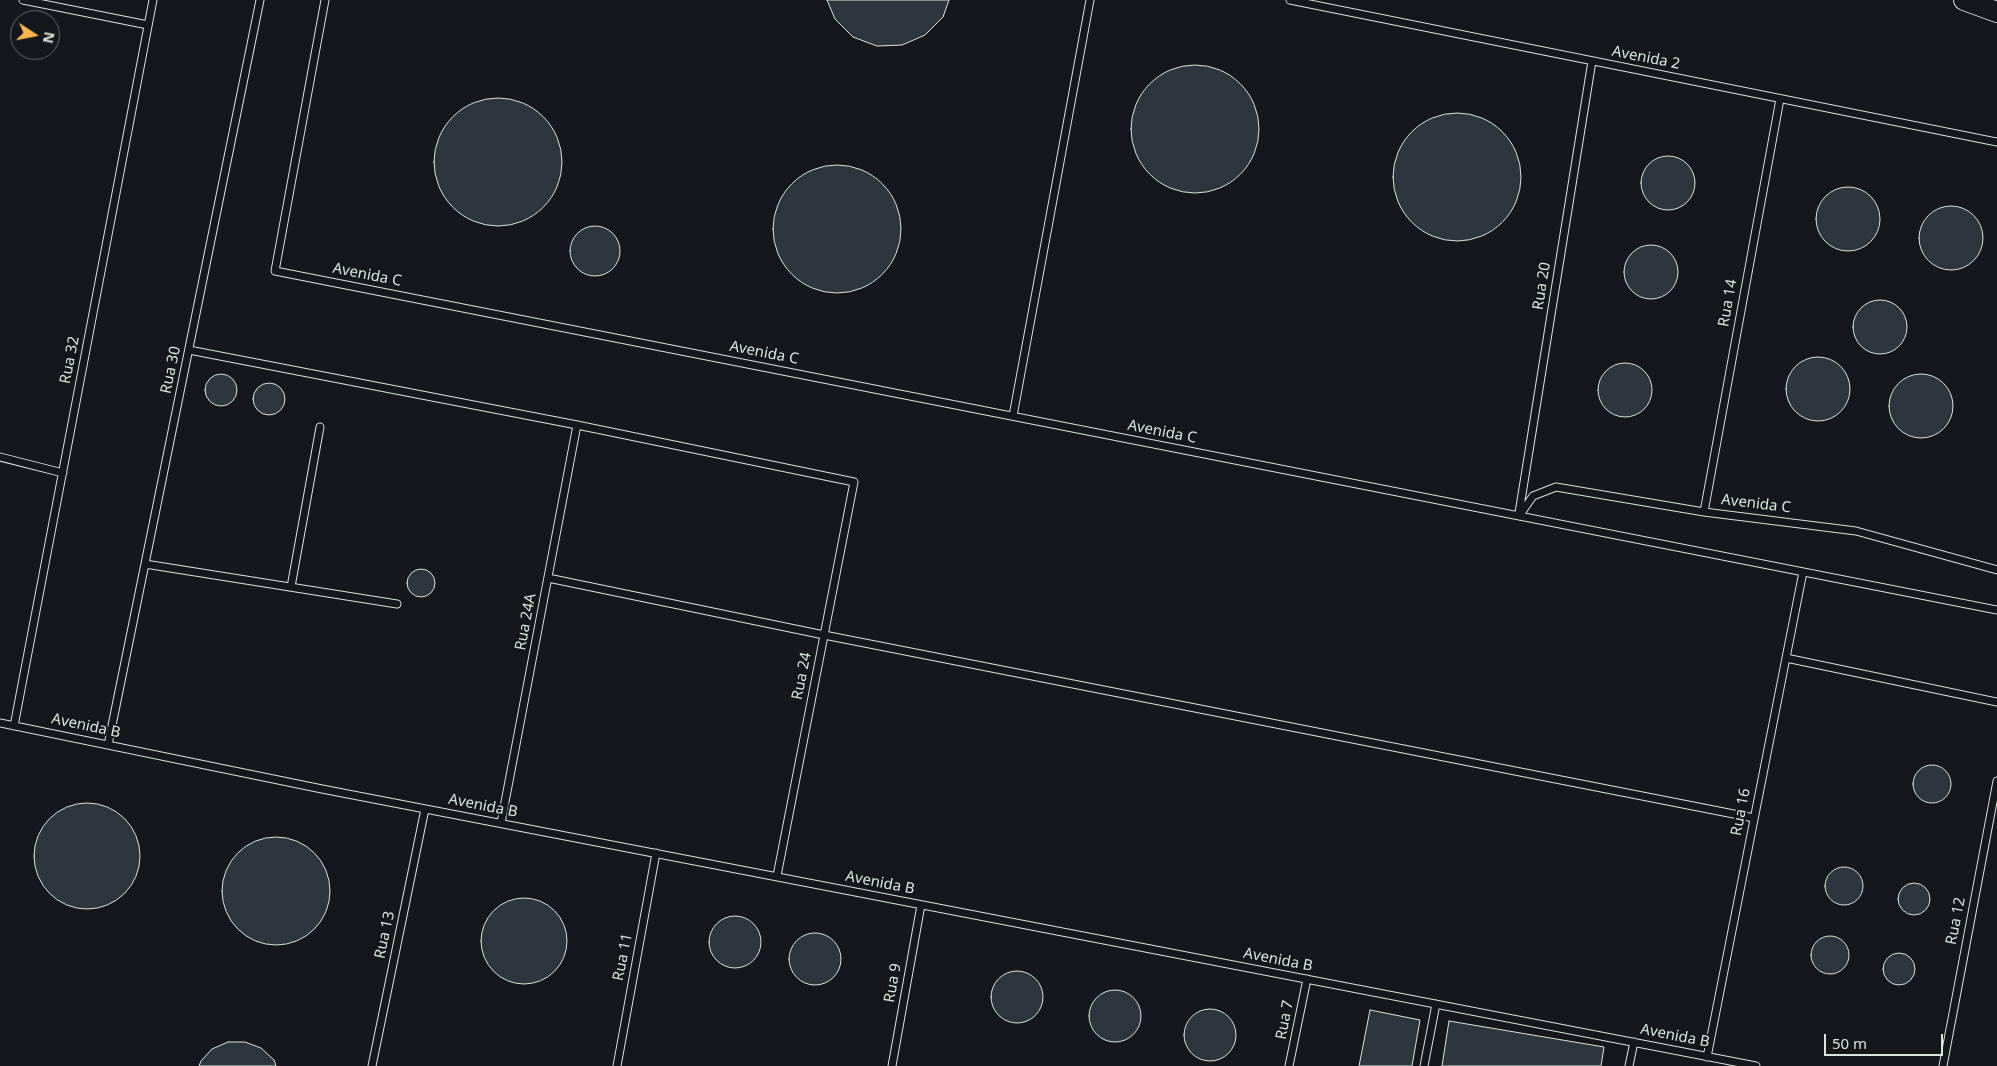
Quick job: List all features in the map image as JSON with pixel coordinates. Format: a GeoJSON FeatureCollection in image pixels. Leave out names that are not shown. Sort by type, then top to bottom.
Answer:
{"type":"FeatureCollection","features":[{"type":"Feature","properties":{"kind":"main road"},"geometry":{"type":"LineString","coordinates":[[1964,0],[1997,12]]}},
{"type":"Feature","properties":{"kind":"lane"},"geometry":{"type":"LineString","coordinates":[[24,0],[148,25]]}},
{"type":"Feature","properties":{"kind":"lane","name":"Rua 32"},"geometry":{"type":"LineString","coordinates":[[14,726],[153,0]]}},
{"type":"Feature","properties":{"kind":"lane","name":"Rua 30"},"geometry":{"type":"LineString","coordinates":[[108,745],[260,0]]}},
{"type":"Feature","properties":{"kind":"lane","name":"Avenida C"},"geometry":{"type":"LineString","coordinates":[[325,0],[275,271],[1997,610]]}},
{"type":"Feature","properties":{"kind":"lane"},"geometry":{"type":"LineString","coordinates":[[1013,416],[1090,0]]}},
{"type":"Feature","properties":{"kind":"lane","name":"Avenida 2"},"geometry":{"type":"LineString","coordinates":[[1290,0],[1997,142]]}},
{"type":"Feature","properties":{"kind":"lane","name":"Rua 20"},"geometry":{"type":"LineString","coordinates":[[1519,516],[1592,61]]}},
{"type":"Feature","properties":{"kind":"lane","name":"Rua 14"},"geometry":{"type":"LineString","coordinates":[[1704,512],[1780,99]]}},
{"type":"Feature","properties":{"kind":"lane"},"geometry":{"type":"LineString","coordinates":[[189,350],[577,425]]}},
{"type":"Feature","properties":{"kind":"lane","name":"Rua 24"},"geometry":{"type":"LineString","coordinates":[[577,425],[854,482],[777,876]]}},
{"type":"Feature","properties":{"kind":"lane","name":"Rua 24A"},"geometry":{"type":"LineString","coordinates":[[501,823],[577,425]]}},
{"type":"Feature","properties":{"kind":"lane"},"geometry":{"type":"LineString","coordinates":[[290,587],[320,426]]}},
{"type":"Feature","properties":{"kind":"lane"},"geometry":{"type":"LineString","coordinates":[[0,456],[63,473]]}},
{"type":"Feature","properties":{"kind":"lane","name":"Avenida C"},"geometry":{"type":"LineString","coordinates":[[1519,516],[1533,496],[1556,488],[1704,512],[1856,531],[1997,570]]}},
{"type":"Feature","properties":{"kind":"lane"},"geometry":{"type":"LineString","coordinates":[[145,564],[397,604]]}},
{"type":"Feature","properties":{"kind":"lane","name":"Rua 16"},"geometry":{"type":"LineString","coordinates":[[1707,1056],[1803,572]]}},
{"type":"Feature","properties":{"kind":"lane"},"geometry":{"type":"LineString","coordinates":[[548,578],[824,635],[1754,818]]}},
{"type":"Feature","properties":{"kind":"lane"},"geometry":{"type":"LineString","coordinates":[[1786,658],[1997,702]]}},
{"type":"Feature","properties":{"kind":"lane","name":"Avenida B"},"geometry":{"type":"LineString","coordinates":[[0,723],[501,823],[1756,1066]]}},
{"type":"Feature","properties":{"kind":"lane","name":"Rua 12"},"geometry":{"type":"LineString","coordinates":[[1943,1066],[1997,781]]}},
{"type":"Feature","properties":{"kind":"lane","name":"Rua 13"},"geometry":{"type":"LineString","coordinates":[[372,1066],[425,808]]}},
{"type":"Feature","properties":{"kind":"lane","name":"Rua 11"},"geometry":{"type":"LineString","coordinates":[[616,1066],[656,853]]}},
{"type":"Feature","properties":{"kind":"lane","name":"Rua 9"},"geometry":{"type":"LineString","coordinates":[[892,1066],[921,904]]}},
{"type":"Feature","properties":{"kind":"lane","name":"Rua 7"},"geometry":{"type":"LineString","coordinates":[[1289,1066],[1307,979]]}},
{"type":"Feature","properties":{"kind":"lane"},"geometry":{"type":"LineString","coordinates":[[1424,1066],[1436,1004]]}},
{"type":"Feature","properties":{"kind":"lane"},"geometry":{"type":"LineString","coordinates":[[1629,1066],[1634,1042]]}},
{"type":"Feature","properties":{"kind":"building"},"geometry":{"type":"Polygon","coordinates":[[[827,0],[949,0],[943,17],[925,35],[902,45],[877,46],[853,37],[835,19],[827,0]]]}},
{"type":"Feature","properties":{"kind":"building"},"geometry":{"type":"Polygon","coordinates":[[[1195,65],[1208,66],[1220,70],[1240,84],[1254,104],[1258,116],[1258,142],[1254,154],[1240,174],[1220,188],[1208,192],[1195,193],[1182,192],[1170,188],[1150,174],[1136,154],[1132,142],[1131,129],[1132,116],[1136,104],[1150,84],[1170,70],[1182,66],[1195,65]]]}},
{"type":"Feature","properties":{"kind":"building"},"geometry":{"type":"Polygon","coordinates":[[[498,98],[511,99],[523,103],[543,117],[557,137],[561,149],[561,175],[557,187],[543,207],[523,221],[511,225],[498,226],[485,225],[473,221],[453,207],[439,187],[435,175],[434,162],[435,149],[439,137],[453,117],[473,103],[485,99],[498,98]]]}},
{"type":"Feature","properties":{"kind":"building"},"geometry":{"type":"Polygon","coordinates":[[[1457,113],[1470,114],[1482,118],[1502,132],[1516,152],[1520,164],[1520,190],[1516,202],[1502,222],[1482,236],[1470,240],[1457,241],[1444,240],[1432,236],[1412,222],[1398,202],[1394,190],[1393,177],[1394,164],[1398,152],[1412,132],[1432,118],[1444,114],[1457,113]]]}},
{"type":"Feature","properties":{"kind":"building"},"geometry":{"type":"Polygon","coordinates":[[[1668,156],[1678,158],[1687,164],[1693,173],[1695,183],[1693,193],[1687,202],[1678,208],[1668,210],[1658,208],[1649,202],[1643,193],[1641,183],[1643,173],[1649,164],[1658,158],[1668,156]]]}},
{"type":"Feature","properties":{"kind":"building"},"geometry":{"type":"Polygon","coordinates":[[[837,165],[850,166],[862,170],[882,184],[896,204],[900,216],[900,242],[896,254],[882,274],[862,288],[850,292],[837,293],[824,292],[812,288],[792,274],[778,254],[774,242],[773,229],[774,216],[778,204],[792,184],[812,170],[824,166],[837,165]]]}},
{"type":"Feature","properties":{"kind":"building"},"geometry":{"type":"Polygon","coordinates":[[[1848,187],[1860,189],[1871,196],[1878,207],[1880,219],[1878,231],[1871,242],[1860,249],[1848,251],[1836,249],[1825,242],[1818,231],[1816,219],[1818,207],[1825,196],[1836,189],[1848,187]]]}},
{"type":"Feature","properties":{"kind":"building"},"geometry":{"type":"Polygon","coordinates":[[[1951,206],[1963,208],[1974,215],[1981,226],[1983,238],[1981,250],[1974,261],[1963,268],[1951,270],[1939,268],[1928,261],[1921,250],[1919,238],[1921,226],[1928,215],[1939,208],[1951,206]]]}},
{"type":"Feature","properties":{"kind":"building"},"geometry":{"type":"Polygon","coordinates":[[[590,226],[600,226],[613,233],[620,246],[620,256],[613,269],[600,276],[590,276],[581,272],[574,265],[570,256],[570,246],[574,237],[581,230],[590,226]]]}},
{"type":"Feature","properties":{"kind":"building"},"geometry":{"type":"Polygon","coordinates":[[[1651,245],[1661,247],[1670,253],[1676,262],[1678,272],[1676,282],[1670,291],[1661,297],[1651,299],[1641,297],[1632,291],[1626,282],[1624,272],[1626,262],[1632,253],[1641,247],[1651,245]]]}},
{"type":"Feature","properties":{"kind":"building"},"geometry":{"type":"Polygon","coordinates":[[[1880,300],[1890,302],[1899,308],[1905,317],[1907,327],[1905,337],[1899,346],[1890,352],[1880,354],[1870,352],[1861,346],[1855,337],[1853,327],[1855,317],[1861,308],[1870,302],[1880,300]]]}},
{"type":"Feature","properties":{"kind":"building"},"geometry":{"type":"Polygon","coordinates":[[[1818,357],[1830,359],[1841,366],[1848,377],[1850,389],[1848,401],[1841,412],[1830,419],[1818,421],[1806,419],[1795,412],[1788,401],[1786,389],[1788,377],[1795,366],[1806,359],[1818,357]]]}},
{"type":"Feature","properties":{"kind":"building"},"geometry":{"type":"Polygon","coordinates":[[[1625,363],[1635,365],[1644,371],[1650,380],[1652,390],[1650,400],[1644,409],[1635,415],[1625,417],[1615,415],[1606,409],[1600,400],[1598,390],[1600,380],[1606,371],[1615,365],[1625,363]]]}},
{"type":"Feature","properties":{"kind":"building"},"geometry":{"type":"Polygon","coordinates":[[[221,374],[232,379],[237,390],[232,401],[221,406],[210,401],[205,390],[210,379],[221,374]]]}},
{"type":"Feature","properties":{"kind":"building"},"geometry":{"type":"Polygon","coordinates":[[[1921,374],[1933,376],[1944,383],[1951,394],[1953,406],[1951,418],[1944,429],[1933,436],[1921,438],[1909,436],[1898,429],[1891,418],[1889,406],[1891,394],[1898,383],[1909,376],[1921,374]]]}},
{"type":"Feature","properties":{"kind":"building"},"geometry":{"type":"Polygon","coordinates":[[[269,383],[280,388],[285,399],[280,410],[269,415],[258,410],[253,399],[258,388],[269,383]]]}},
{"type":"Feature","properties":{"kind":"building"},"geometry":{"type":"Polygon","coordinates":[[[421,569],[431,573],[435,583],[431,593],[421,597],[411,593],[407,583],[411,573],[421,569]]]}},
{"type":"Feature","properties":{"kind":"building"},"geometry":{"type":"Polygon","coordinates":[[[1932,765],[1945,771],[1951,784],[1945,797],[1932,803],[1919,797],[1913,784],[1919,771],[1932,765]]]}},
{"type":"Feature","properties":{"kind":"building"},"geometry":{"type":"Polygon","coordinates":[[[87,803],[107,807],[125,818],[136,836],[140,856],[136,876],[125,894],[107,905],[87,909],[67,905],[49,894],[38,876],[34,856],[38,836],[49,818],[67,807],[87,803]]]}},
{"type":"Feature","properties":{"kind":"building"},"geometry":{"type":"Polygon","coordinates":[[[276,837],[296,842],[314,853],[325,871],[330,891],[325,911],[314,929],[296,940],[276,945],[256,940],[238,929],[227,911],[222,891],[227,871],[238,853],[256,842],[276,837]]]}},
{"type":"Feature","properties":{"kind":"building"},"geometry":{"type":"Polygon","coordinates":[[[1844,867],[1857,873],[1863,886],[1857,899],[1844,905],[1831,899],[1825,886],[1831,873],[1844,867]]]}},
{"type":"Feature","properties":{"kind":"building"},"geometry":{"type":"Polygon","coordinates":[[[1914,883],[1920,884],[1925,888],[1929,893],[1929,905],[1925,910],[1920,914],[1914,915],[1908,914],[1903,910],[1899,905],[1898,899],[1899,893],[1903,888],[1908,884],[1914,883]]]}},
{"type":"Feature","properties":{"kind":"building"},"geometry":{"type":"Polygon","coordinates":[[[516,898],[532,898],[541,901],[555,910],[564,924],[567,941],[564,958],[555,972],[541,981],[532,984],[516,984],[500,977],[488,965],[481,949],[481,933],[488,917],[500,905],[516,898]]]}},
{"type":"Feature","properties":{"kind":"building"},"geometry":{"type":"Polygon","coordinates":[[[730,916],[740,916],[754,923],[761,937],[761,947],[754,961],[740,968],[730,968],[720,964],[713,957],[709,947],[709,937],[713,927],[720,920],[730,916]]]}},
{"type":"Feature","properties":{"kind":"building"},"geometry":{"type":"Polygon","coordinates":[[[810,933],[820,933],[834,940],[841,954],[841,964],[834,978],[820,985],[810,985],[800,981],[793,974],[789,964],[789,954],[793,944],[800,937],[810,933]]]}},
{"type":"Feature","properties":{"kind":"building"},"geometry":{"type":"Polygon","coordinates":[[[1830,936],[1843,942],[1849,955],[1843,968],[1830,974],[1817,968],[1811,955],[1817,942],[1830,936]]]}},
{"type":"Feature","properties":{"kind":"building"},"geometry":{"type":"Polygon","coordinates":[[[1899,953],[1905,954],[1910,958],[1914,963],[1914,975],[1910,980],[1905,984],[1899,985],[1893,984],[1888,980],[1884,975],[1883,969],[1884,963],[1888,958],[1893,954],[1899,953]]]}},
{"type":"Feature","properties":{"kind":"building"},"geometry":{"type":"Polygon","coordinates":[[[1012,971],[1022,971],[1036,978],[1043,992],[1043,1002],[1036,1016],[1022,1023],[1012,1023],[1002,1019],[995,1012],[991,1002],[991,992],[995,982],[1002,975],[1012,971]]]}},
{"type":"Feature","properties":{"kind":"building"},"geometry":{"type":"Polygon","coordinates":[[[1110,990],[1120,990],[1134,997],[1141,1011],[1141,1021],[1134,1035],[1120,1042],[1110,1042],[1100,1038],[1093,1031],[1089,1021],[1089,1011],[1093,1001],[1100,994],[1110,990]]]}},
{"type":"Feature","properties":{"kind":"building"},"geometry":{"type":"Polygon","coordinates":[[[1205,1009],[1215,1009],[1229,1016],[1236,1030],[1236,1040],[1229,1054],[1215,1061],[1205,1061],[1195,1057],[1188,1050],[1184,1040],[1184,1030],[1188,1020],[1195,1013],[1205,1009]]]}},
{"type":"Feature","properties":{"kind":"building"},"geometry":{"type":"Polygon","coordinates":[[[1370,1010],[1420,1020],[1412,1066],[1359,1066],[1370,1010]]]}},
{"type":"Feature","properties":{"kind":"building"},"geometry":{"type":"Polygon","coordinates":[[[1449,1021],[1604,1047],[1601,1066],[1442,1066],[1449,1021]]]}},
{"type":"Feature","properties":{"kind":"building"},"geometry":{"type":"Polygon","coordinates":[[[228,1042],[245,1042],[261,1048],[274,1060],[276,1066],[199,1066],[212,1049],[228,1042]]]}}]}
